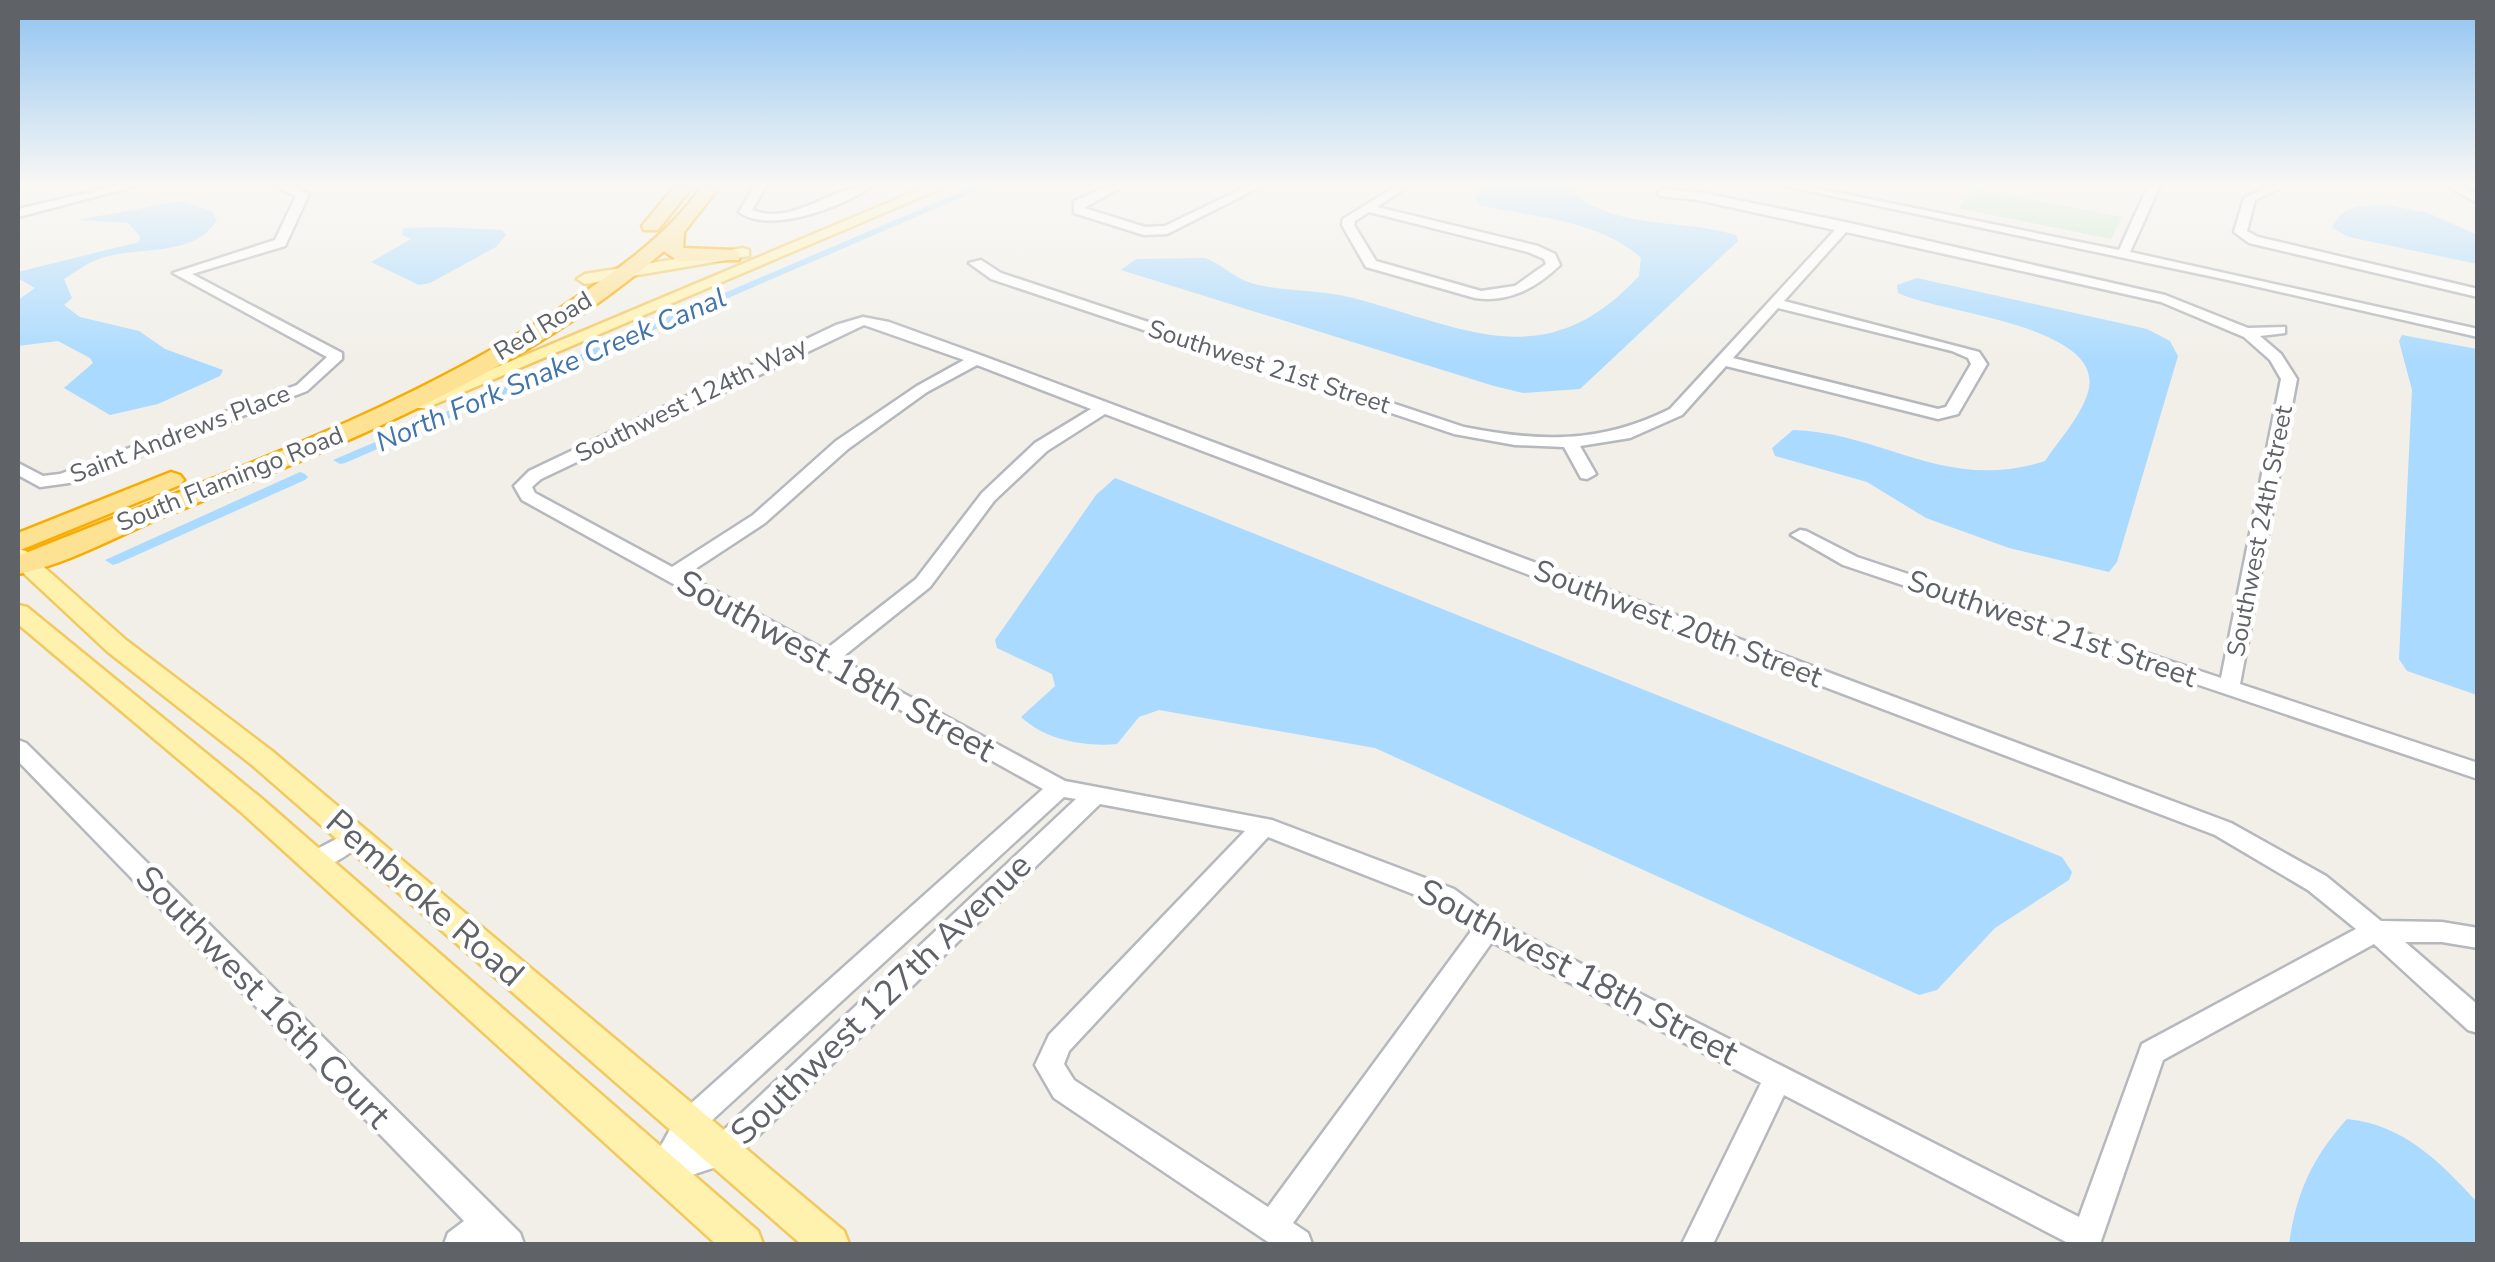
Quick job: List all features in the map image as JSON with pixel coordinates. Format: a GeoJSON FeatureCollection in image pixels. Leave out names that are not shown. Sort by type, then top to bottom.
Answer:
{"type":"FeatureCollection","features":[{"type":"Feature","properties":{"kind":"highway","name":"Red Road"},"geometry":{"type":"LineString","coordinates":[[172,480],[433,368],[585,279],[627,245]]}},
{"type":"Feature","properties":{"kind":"highway","name":"Red Road"},"geometry":{"type":"LineString","coordinates":[[293,452],[458,376],[561,318],[628,271],[657,245]]}},
{"type":"Feature","properties":{"kind":"highway"},"geometry":{"type":"LineString","coordinates":[[673,245],[678,255],[732,256]]}},
{"type":"Feature","properties":{"kind":"highway","name":"South Flamingo Road"},"geometry":{"type":"LineString","coordinates":[[19,557],[293,452]]}},
{"type":"Feature","properties":{"kind":"highway","name":"South Flamingo Road"},"geometry":{"type":"LineString","coordinates":[[19,557],[172,480]]}},
{"type":"Feature","properties":{"kind":"main road"},"geometry":{"type":"LineString","coordinates":[[585,279],[732,256],[765,245]]}},
{"type":"Feature","properties":{"kind":"main road","name":"South Flamingo Road"},"geometry":{"type":"LineString","coordinates":[[293,452],[797,245]]}},
{"type":"Feature","properties":{"kind":"main road","name":"Pembroke Road"},"geometry":{"type":"LineString","coordinates":[[19,557],[117,646],[262,758],[830,1244]]}},
{"type":"Feature","properties":{"kind":"main road","name":"Pembroke Road"},"geometry":{"type":"LineString","coordinates":[[18,612],[315,862],[744,1244]]}},
{"type":"Feature","properties":{"kind":"street","name":"Saint Andrews Place"},"geometry":{"type":"LineString","coordinates":[[18,468],[40,482],[63,480],[302,388],[336,356],[180,273],[274,245]]}},
{"type":"Feature","properties":{"kind":"street"},"geometry":{"type":"LineString","coordinates":[[1360,245],[1371,264],[1497,295],[1517,293],[1553,265],[1550,256],[1507,245]]}},
{"type":"Feature","properties":{"kind":"street","name":"Southwest 21st Street"},"geometry":{"type":"LineString","coordinates":[[976,263],[996,276],[1460,431],[1536,444],[1604,440],[1656,424],[1676,412],[1828,245]]}},
{"type":"Feature","properties":{"kind":"street","name":"Southwest 24th Street"},"geometry":{"type":"LineString","coordinates":[[1924,245],[2165,299],[2246,333],[2276,357],[2289,380],[2230,689]]}},
{"type":"Feature","properties":{"kind":"street"},"geometry":{"type":"LineString","coordinates":[[2097,245],[2478,333]]}},
{"type":"Feature","properties":{"kind":"street"},"geometry":{"type":"LineString","coordinates":[[2100,245],[2478,325]]}},
{"type":"Feature","properties":{"kind":"street"},"geometry":{"type":"LineString","coordinates":[[2124,250],[2126,245]]}},
{"type":"Feature","properties":{"kind":"street"},"geometry":{"type":"LineString","coordinates":[[2275,245],[2478,292]]}},
{"type":"Feature","properties":{"kind":"street"},"geometry":{"type":"LineString","coordinates":[[1722,360],[1938,414],[1952,411],[1978,364],[1974,355],[1774,304]]}},
{"type":"Feature","properties":{"kind":"street","name":"Southwest 20th Street"},"geometry":{"type":"LineString","coordinates":[[864,321],[978,359],[2223,829],[2317,883],[2478,1022]]}},
{"type":"Feature","properties":{"kind":"street","name":"Southwest 124th Way"},"geometry":{"type":"LineString","coordinates":[[523,486],[535,475],[864,321]]}},
{"type":"Feature","properties":{"kind":"street"},"geometry":{"type":"LineString","coordinates":[[2246,333],[2280,330]]}},
{"type":"Feature","properties":{"kind":"street"},"geometry":{"type":"LineString","coordinates":[[672,576],[760,519],[842,445],[922,389],[978,359]]}},
{"type":"Feature","properties":{"kind":"street"},"geometry":{"type":"LineString","coordinates":[[824,661],[923,583],[988,497],[1041,448],[1103,408]]}},
{"type":"Feature","properties":{"kind":"street"},"geometry":{"type":"LineString","coordinates":[[1570,443],[1586,474]]}},
{"type":"Feature","properties":{"kind":"street","name":"Southwest 18th Street"},"geometry":{"type":"LineString","coordinates":[[523,486],[528,496],[1059,788],[1264,826],[1445,896],[1488,928],[2086,1241]]}},
{"type":"Feature","properties":{"kind":"street","name":"Southwest 21st Street"},"geometry":{"type":"LineString","coordinates":[[1800,535],[1850,561],[2478,772]]}},
{"type":"Feature","properties":{"kind":"street","name":"Southwest 16th Court"},"geometry":{"type":"LineString","coordinates":[[18,748],[174,901],[382,1123],[509,1244]]}},
{"type":"Feature","properties":{"kind":"street","name":"Southwest 127th Avenue"},"geometry":{"type":"LineString","coordinates":[[662,1170],[688,1124],[1059,788]]}},
{"type":"Feature","properties":{"kind":"street","name":"Southwest 127th Avenue"},"geometry":{"type":"LineString","coordinates":[[662,1170],[721,1152],[1095,794]]}},
{"type":"Feature","properties":{"kind":"street"},"geometry":{"type":"LineString","coordinates":[[1264,826],[1060,1044],[1049,1064],[1064,1089],[1284,1236],[1488,928]]}},
{"type":"Feature","properties":{"kind":"street"},"geometry":{"type":"LineString","coordinates":[[315,862],[356,838]]}},
{"type":"Feature","properties":{"kind":"street"},"geometry":{"type":"LineString","coordinates":[[2086,1241],[2152,1052],[2376,932],[2442,932],[2478,938]]}},
{"type":"Feature","properties":{"kind":"street"},"geometry":{"type":"LineString","coordinates":[[1696,1244],[1778,1077]]}},
{"type":"Feature","properties":{"kind":"street"},"geometry":{"type":"LineString","coordinates":[[460,1244],[486,1222]]}},
{"type":"Feature","properties":{"kind":"water"},"geometry":{"type":"Polygon","coordinates":[[[127,245],[182,245],[114,255],[86,265],[64,279],[72,298],[64,305],[80,317],[139,331],[165,349],[223,370],[220,376],[158,404],[110,415],[64,388],[93,363],[90,358],[58,341],[18,346],[18,300],[35,288],[18,278],[18,272],[127,245]]]}},
{"type":"Feature","properties":{"kind":"water"},"geometry":{"type":"Polygon","coordinates":[[[401,245],[498,245],[430,283],[419,285],[371,262],[401,245]]]}},
{"type":"Feature","properties":{"kind":"water"},"geometry":{"type":"Polygon","coordinates":[[[1624,245],[1734,245],[1580,389],[1523,393],[1121,270],[1136,259],[1205,258],[1251,283],[1349,297],[1466,330],[1536,336],[1570,327],[1604,308],[1639,276],[1641,258],[1624,245]]]}},
{"type":"Feature","properties":{"kind":"water"},"geometry":{"type":"Polygon","coordinates":[[[2386,245],[2477,245],[2477,264],[2386,245]]]}},
{"type":"Feature","properties":{"kind":"water"},"geometry":{"type":"Polygon","coordinates":[[[1917,278],[2147,329],[2170,341],[2178,356],[2117,562],[2109,572],[2009,548],[1926,518],[1867,482],[1775,456],[1772,448],[1793,430],[1826,434],[1916,459],[1977,470],[2010,469],[2045,461],[2077,417],[2086,397],[2086,366],[2069,349],[2043,335],[1898,293],[1897,285],[1917,278]]]}},
{"type":"Feature","properties":{"kind":"water"},"geometry":{"type":"Polygon","coordinates":[[[2402,335],[2477,349],[2477,695],[2407,671],[2399,659],[2412,390],[2399,341],[2402,335]]]}},
{"type":"Feature","properties":{"kind":"water"},"geometry":{"type":"Polygon","coordinates":[[[1115,478],[2062,857],[2072,872],[2069,880],[1995,928],[1937,990],[1919,995],[1375,748],[1159,710],[1139,717],[1117,744],[1079,743],[1053,736],[1021,717],[1055,686],[1052,674],[997,648],[995,640],[1096,495],[1115,478]]]}},
{"type":"Feature","properties":{"kind":"water"},"geometry":{"type":"Polygon","coordinates":[[[2347,1119],[2403,1137],[2449,1173],[2477,1202],[2477,1244],[2289,1244],[2307,1177],[2347,1119]]]}},
{"type":"Feature","properties":{"kind":"waterway","name":"North Fork Snake Creek Canal"},"geometry":{"type":"LineString","coordinates":[[340,460],[845,245]]}},
{"type":"Feature","properties":{"kind":"waterway","name":"North Fork Snake Creek Canal"},"geometry":{"type":"LineString","coordinates":[[113,560],[300,477]]}}]}
